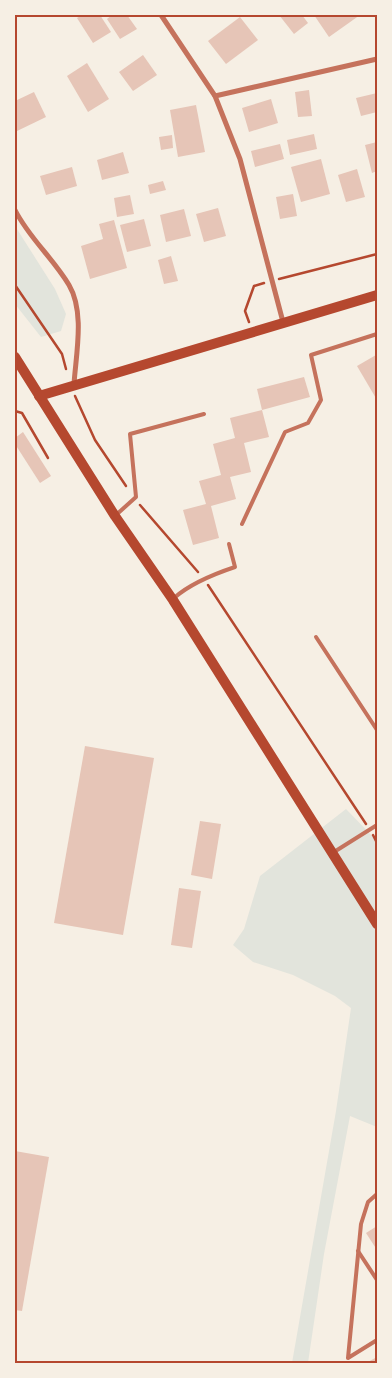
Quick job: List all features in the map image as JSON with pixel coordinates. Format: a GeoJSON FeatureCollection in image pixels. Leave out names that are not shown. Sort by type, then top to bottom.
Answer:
{"type":"FeatureCollection","features":[{"type":"Feature","properties":{"kind":"main road"},"geometry":{"type":"LineString","coordinates":[[39,396],[282,322],[377,297]]}},
{"type":"Feature","properties":{"kind":"main road"},"geometry":{"type":"LineString","coordinates":[[15,357],[114,516],[173,600],[377,924]]}},
{"type":"Feature","properties":{"kind":"street"},"geometry":{"type":"LineString","coordinates":[[161,15],[216,96],[240,159],[282,322]]}},
{"type":"Feature","properties":{"kind":"street"},"geometry":{"type":"LineString","coordinates":[[216,96],[377,58]]}},
{"type":"Feature","properties":{"kind":"street"},"geometry":{"type":"LineString","coordinates":[[15,210],[24,228],[70,286],[78,311],[72,385]]}},
{"type":"Feature","properties":{"kind":"lane"},"geometry":{"type":"LineString","coordinates":[[242,524],[285,432],[308,423],[321,400],[311,355],[377,334]]}},
{"type":"Feature","properties":{"kind":"lane"},"geometry":{"type":"LineString","coordinates":[[114,516],[136,497],[130,434],[204,414]]}},
{"type":"Feature","properties":{"kind":"lane"},"geometry":{"type":"LineString","coordinates":[[173,600],[182,591],[204,579],[235,567],[229,544]]}},
{"type":"Feature","properties":{"kind":"lane"},"geometry":{"type":"LineString","coordinates":[[316,637],[377,730]]}},
{"type":"Feature","properties":{"kind":"lane"},"geometry":{"type":"LineString","coordinates":[[332,853],[377,825]]}},
{"type":"Feature","properties":{"kind":"lane"},"geometry":{"type":"LineString","coordinates":[[377,1194],[368,1202],[361,1224],[348,1358],[377,1340]]}},
{"type":"Feature","properties":{"kind":"lane"},"geometry":{"type":"LineString","coordinates":[[358,1251],[377,1280]]}},
{"type":"Feature","properties":{"kind":"path"},"geometry":{"type":"LineString","coordinates":[[245,311],[254,286],[377,254]]}},
{"type":"Feature","properties":{"kind":"path"},"geometry":{"type":"LineString","coordinates":[[15,285],[62,354],[72,385],[95,440],[135,499],[204,579],[377,843]]}},
{"type":"Feature","properties":{"kind":"path"},"geometry":{"type":"LineString","coordinates":[[15,411],[22,413],[48,458]]}},
{"type":"Feature","properties":{"kind":"shaded area"},"geometry":{"type":"Polygon","coordinates":[[[15,226],[55,289],[66,314],[61,331],[41,337],[15,304],[15,226]]]}},
{"type":"Feature","properties":{"kind":"shaded area"},"geometry":{"type":"Polygon","coordinates":[[[346,809],[377,841],[377,1127],[350,1116],[324,1254],[308,1363],[292,1363],[336,1111],[351,1008],[335,996],[293,975],[253,962],[233,945],[244,929],[260,876],[346,809]]]}},
{"type":"Feature","properties":{"kind":"building"},"geometry":{"type":"Polygon","coordinates":[[[82,15],[100,15],[111,32],[93,43],[77,18],[82,15]]]}},
{"type":"Feature","properties":{"kind":"building"},"geometry":{"type":"Polygon","coordinates":[[[112,15],[127,15],[137,29],[120,39],[107,19],[112,15]]]}},
{"type":"Feature","properties":{"kind":"building"},"geometry":{"type":"Polygon","coordinates":[[[279,15],[302,15],[308,23],[294,34],[279,15]]]}},
{"type":"Feature","properties":{"kind":"building"},"geometry":{"type":"Polygon","coordinates":[[[314,15],[360,15],[329,37],[314,15]]]}},
{"type":"Feature","properties":{"kind":"building"},"geometry":{"type":"Polygon","coordinates":[[[240,17],[258,40],[226,64],[208,41],[240,17]]]}},
{"type":"Feature","properties":{"kind":"building"},"geometry":{"type":"Polygon","coordinates":[[[143,55],[157,75],[133,91],[119,72],[143,55]]]}},
{"type":"Feature","properties":{"kind":"building"},"geometry":{"type":"Polygon","coordinates":[[[87,63],[109,99],[88,112],[67,76],[87,63]]]}},
{"type":"Feature","properties":{"kind":"building"},"geometry":{"type":"Polygon","coordinates":[[[309,90],[312,116],[298,117],[295,92],[309,90]]]}},
{"type":"Feature","properties":{"kind":"building"},"geometry":{"type":"Polygon","coordinates":[[[34,92],[46,117],[15,132],[15,101],[34,92]]]}},
{"type":"Feature","properties":{"kind":"building"},"geometry":{"type":"Polygon","coordinates":[[[377,93],[377,112],[361,116],[356,98],[377,93]]]}},
{"type":"Feature","properties":{"kind":"building"},"geometry":{"type":"Polygon","coordinates":[[[271,99],[278,123],[249,132],[242,108],[271,99]]]}},
{"type":"Feature","properties":{"kind":"building"},"geometry":{"type":"Polygon","coordinates":[[[196,105],[205,152],[178,157],[170,110],[196,105]]]}},
{"type":"Feature","properties":{"kind":"building"},"geometry":{"type":"Polygon","coordinates":[[[314,134],[317,149],[290,155],[287,140],[314,134]]]}},
{"type":"Feature","properties":{"kind":"building"},"geometry":{"type":"Polygon","coordinates":[[[172,135],[173,148],[161,150],[159,137],[172,135]]]}},
{"type":"Feature","properties":{"kind":"building"},"geometry":{"type":"Polygon","coordinates":[[[377,142],[377,171],[372,173],[365,145],[377,142]]]}},
{"type":"Feature","properties":{"kind":"building"},"geometry":{"type":"Polygon","coordinates":[[[280,144],[284,159],[255,167],[251,151],[280,144]]]}},
{"type":"Feature","properties":{"kind":"building"},"geometry":{"type":"Polygon","coordinates":[[[123,152],[129,173],[102,180],[97,160],[123,152]]]}},
{"type":"Feature","properties":{"kind":"building"},"geometry":{"type":"Polygon","coordinates":[[[321,159],[330,194],[301,202],[291,167],[321,159]]]}},
{"type":"Feature","properties":{"kind":"building"},"geometry":{"type":"Polygon","coordinates":[[[72,167],[77,186],[46,195],[40,176],[72,167]]]}},
{"type":"Feature","properties":{"kind":"building"},"geometry":{"type":"Polygon","coordinates":[[[357,169],[365,197],[346,202],[338,175],[357,169]]]}},
{"type":"Feature","properties":{"kind":"building"},"geometry":{"type":"Polygon","coordinates":[[[163,181],[166,190],[150,194],[148,185],[163,181]]]}},
{"type":"Feature","properties":{"kind":"building"},"geometry":{"type":"Polygon","coordinates":[[[293,194],[297,216],[280,219],[276,197],[293,194]]]}},
{"type":"Feature","properties":{"kind":"building"},"geometry":{"type":"Polygon","coordinates":[[[130,195],[134,214],[117,217],[114,198],[130,195]]]}},
{"type":"Feature","properties":{"kind":"building"},"geometry":{"type":"Polygon","coordinates":[[[218,208],[226,236],[204,242],[196,214],[218,208]]]}},
{"type":"Feature","properties":{"kind":"building"},"geometry":{"type":"Polygon","coordinates":[[[184,209],[191,236],[166,242],[160,215],[184,209]]]}},
{"type":"Feature","properties":{"kind":"building"},"geometry":{"type":"Polygon","coordinates":[[[144,219],[151,246],[127,252],[120,225],[144,219]]]}},
{"type":"Feature","properties":{"kind":"building"},"geometry":{"type":"Polygon","coordinates":[[[114,220],[127,268],[90,279],[81,246],[103,239],[99,224],[114,220]]]}},
{"type":"Feature","properties":{"kind":"building"},"geometry":{"type":"Polygon","coordinates":[[[171,256],[178,281],[164,284],[158,260],[171,256]]]}},
{"type":"Feature","properties":{"kind":"building"},"geometry":{"type":"Polygon","coordinates":[[[376,355],[377,357],[377,400],[357,366],[376,355]]]}},
{"type":"Feature","properties":{"kind":"building"},"geometry":{"type":"Polygon","coordinates":[[[304,377],[310,397],[262,410],[257,389],[304,377]]]}},
{"type":"Feature","properties":{"kind":"building"},"geometry":{"type":"Polygon","coordinates":[[[262,410],[269,437],[244,443],[251,472],[230,477],[236,499],[211,506],[219,538],[193,545],[183,510],[206,504],[199,481],[221,475],[213,444],[235,438],[230,418],[262,410]]]}},
{"type":"Feature","properties":{"kind":"building"},"geometry":{"type":"Polygon","coordinates":[[[23,432],[51,476],[40,483],[15,444],[15,438],[23,432]]]}},
{"type":"Feature","properties":{"kind":"building"},"geometry":{"type":"Polygon","coordinates":[[[85,746],[154,758],[123,935],[54,923],[85,746]]]}},
{"type":"Feature","properties":{"kind":"building"},"geometry":{"type":"Polygon","coordinates":[[[200,821],[221,824],[212,879],[191,875],[200,821]]]}},
{"type":"Feature","properties":{"kind":"building"},"geometry":{"type":"Polygon","coordinates":[[[179,888],[201,891],[192,948],[171,945],[179,888]]]}},
{"type":"Feature","properties":{"kind":"building"},"geometry":{"type":"Polygon","coordinates":[[[15,1151],[49,1157],[22,1311],[15,1310],[15,1151]]]}},
{"type":"Feature","properties":{"kind":"building"},"geometry":{"type":"Polygon","coordinates":[[[377,1226],[377,1250],[366,1233],[377,1226]]]}},
{"type":"Feature","properties":{"kind":"building"},"geometry":{"type":"Polygon","coordinates":[[[377,1357],[377,1363],[366,1363],[377,1357]]]}}]}
